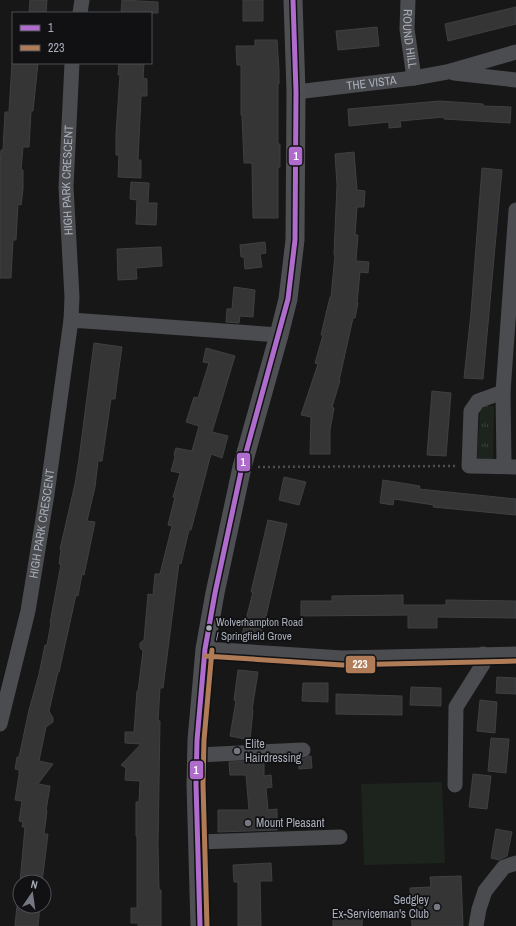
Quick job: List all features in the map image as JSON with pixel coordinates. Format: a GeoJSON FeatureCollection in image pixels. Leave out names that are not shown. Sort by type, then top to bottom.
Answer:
{"type":"FeatureCollection","features":[{"type":"Feature","properties":{"kind":"main road"},"geometry":{"type":"LineString","coordinates":[[200,926],[196,755],[205,649],[215,593],[242,467],[288,299],[295,240],[296,92],[293,5]]}},
{"type":"Feature","properties":{"kind":"street"},"geometry":{"type":"LineString","coordinates":[[80,12],[82,0]]}},
{"type":"Feature","properties":{"kind":"street","name":"ROUND HILL"},"geometry":{"type":"LineString","coordinates":[[408,0],[407,29],[414,78]]}},
{"type":"Feature","properties":{"kind":"street","name":"THE VISTA"},"geometry":{"type":"LineString","coordinates":[[296,92],[414,78],[447,72],[514,56]]}},
{"type":"Feature","properties":{"kind":"street","name":"HIGH PARK CRESCENT"},"geometry":{"type":"LineString","coordinates":[[0,724],[28,611],[48,487],[71,320],[72,297],[66,187],[72,64]]}},
{"type":"Feature","properties":{"kind":"street","name":"THE VISTA"},"geometry":{"type":"LineString","coordinates":[[447,72],[516,80]]}},
{"type":"Feature","properties":{"kind":"street"},"geometry":{"type":"LineString","coordinates":[[503,392],[478,401],[472,410],[469,466],[510,467],[503,392],[516,210]]}},
{"type":"Feature","properties":{"kind":"street"},"geometry":{"type":"LineString","coordinates":[[71,320],[279,335]]}},
{"type":"Feature","properties":{"kind":"street"},"geometry":{"type":"LineString","coordinates":[[205,649],[342,658],[516,654]]}},
{"type":"Feature","properties":{"kind":"street"},"geometry":{"type":"LineString","coordinates":[[455,785],[456,707],[483,664],[483,654]]}},
{"type":"Feature","properties":{"kind":"street"},"geometry":{"type":"LineString","coordinates":[[196,755],[303,750]]}},
{"type":"Feature","properties":{"kind":"street"},"geometry":{"type":"LineString","coordinates":[[198,842],[340,837]]}},
{"type":"Feature","properties":{"kind":"street"},"geometry":{"type":"LineString","coordinates":[[476,926],[484,892],[504,867],[516,863]]}},
{"type":"Feature","properties":{"kind":"path"},"geometry":{"type":"LineString","coordinates":[[242,467],[469,466]]}},
{"type":"Feature","properties":{"kind":"green space"},"geometry":{"type":"Polygon","coordinates":[[[481,406],[494,406],[493,462],[477,461],[481,406]]]}},
{"type":"Feature","properties":{"kind":"green space"},"geometry":{"type":"Polygon","coordinates":[[[442,782],[445,863],[364,865],[361,784],[442,782]]]}},
{"type":"Feature","properties":{"kind":"building"},"geometry":{"type":"Polygon","coordinates":[[[30,0],[47,0],[46,12],[29,12],[30,0]]]}},
{"type":"Feature","properties":{"kind":"building"},"geometry":{"type":"Polygon","coordinates":[[[122,0],[158,2],[158,13],[121,12],[122,0]]]}},
{"type":"Feature","properties":{"kind":"building"},"geometry":{"type":"Polygon","coordinates":[[[243,0],[263,0],[263,21],[243,21],[243,0]]]}},
{"type":"Feature","properties":{"kind":"building"},"geometry":{"type":"Polygon","coordinates":[[[516,7],[516,24],[448,41],[445,24],[516,7]]]}},
{"type":"Feature","properties":{"kind":"building"},"geometry":{"type":"Polygon","coordinates":[[[377,27],[379,46],[338,50],[336,31],[377,27]]]}},
{"type":"Feature","properties":{"kind":"building"},"geometry":{"type":"Polygon","coordinates":[[[255,40],[277,40],[279,71],[278,144],[280,144],[280,167],[278,167],[278,218],[253,218],[252,163],[244,163],[241,115],[241,65],[237,65],[236,46],[255,46],[255,40]]]}},
{"type":"Feature","properties":{"kind":"building"},"geometry":{"type":"Polygon","coordinates":[[[12,63],[38,64],[33,111],[31,111],[29,147],[23,147],[21,170],[23,170],[23,189],[21,205],[18,204],[16,240],[13,240],[11,278],[0,278],[0,164],[1,150],[3,150],[5,112],[9,112],[12,63]]]}},
{"type":"Feature","properties":{"kind":"building"},"geometry":{"type":"Polygon","coordinates":[[[119,64],[144,64],[143,78],[147,79],[147,96],[141,96],[138,160],[141,160],[141,178],[118,177],[119,155],[116,155],[116,134],[120,75],[118,75],[119,64]]]}},
{"type":"Feature","properties":{"kind":"building"},"geometry":{"type":"Polygon","coordinates":[[[440,101],[483,104],[483,106],[511,107],[510,123],[444,119],[444,117],[400,121],[401,127],[389,128],[389,122],[349,126],[348,109],[440,101]]]}},
{"type":"Feature","properties":{"kind":"building"},"geometry":{"type":"Polygon","coordinates":[[[354,152],[357,190],[365,191],[364,207],[357,207],[355,235],[358,235],[356,261],[369,262],[368,273],[360,272],[358,303],[355,318],[353,318],[340,381],[332,407],[334,408],[330,430],[330,454],[310,454],[311,417],[301,415],[318,364],[315,363],[331,297],[335,255],[337,185],[335,154],[354,152]]]}},
{"type":"Feature","properties":{"kind":"building"},"geometry":{"type":"Polygon","coordinates":[[[482,168],[502,170],[483,379],[464,378],[471,313],[482,168]]]}},
{"type":"Feature","properties":{"kind":"building"},"geometry":{"type":"Polygon","coordinates":[[[131,182],[149,183],[148,203],[157,203],[156,225],[136,224],[137,200],[130,199],[131,182]]]}},
{"type":"Feature","properties":{"kind":"building"},"geometry":{"type":"Polygon","coordinates":[[[265,242],[266,253],[260,254],[262,267],[245,269],[244,257],[241,257],[240,245],[265,242]]]}},
{"type":"Feature","properties":{"kind":"building"},"geometry":{"type":"Polygon","coordinates":[[[161,247],[162,266],[136,268],[137,279],[118,280],[117,249],[161,247]]]}},
{"type":"Feature","properties":{"kind":"building"},"geometry":{"type":"Polygon","coordinates":[[[234,287],[255,290],[253,317],[240,316],[239,323],[226,322],[227,309],[232,309],[234,287]]]}},
{"type":"Feature","properties":{"kind":"building"},"geometry":{"type":"Polygon","coordinates":[[[94,343],[122,347],[115,399],[111,399],[102,461],[98,461],[95,487],[87,521],[95,522],[84,575],[82,574],[78,596],[76,595],[49,711],[53,718],[53,722],[46,727],[39,761],[53,764],[38,784],[50,786],[44,834],[48,834],[43,874],[21,874],[25,827],[22,827],[23,822],[19,821],[22,801],[15,800],[19,770],[15,769],[45,645],[47,645],[61,564],[59,564],[60,549],[75,484],[94,343]]]}},
{"type":"Feature","properties":{"kind":"building"},"geometry":{"type":"Polygon","coordinates":[[[206,348],[235,356],[212,432],[228,436],[222,458],[211,454],[191,530],[189,530],[181,564],[179,563],[163,688],[160,688],[158,721],[160,721],[158,845],[159,890],[161,890],[161,926],[138,926],[138,923],[131,923],[131,908],[137,908],[136,802],[139,802],[140,781],[125,780],[126,768],[121,765],[141,744],[125,743],[125,732],[134,732],[137,691],[143,651],[140,648],[140,643],[144,640],[148,594],[153,595],[155,574],[160,574],[172,526],[168,525],[175,497],[173,497],[180,473],[171,471],[175,457],[174,454],[176,448],[192,451],[199,426],[186,422],[194,397],[198,398],[209,363],[203,362],[206,348]]]}},
{"type":"Feature","properties":{"kind":"building"},"geometry":{"type":"Polygon","coordinates":[[[432,391],[451,393],[446,456],[427,455],[432,391]]]}},
{"type":"Feature","properties":{"kind":"building"},"geometry":{"type":"Polygon","coordinates":[[[284,477],[306,482],[299,505],[279,500],[284,477]]]}},
{"type":"Feature","properties":{"kind":"building"},"geometry":{"type":"Polygon","coordinates":[[[383,480],[420,486],[419,489],[516,499],[516,515],[433,507],[434,505],[394,499],[393,505],[380,503],[383,480]]]}},
{"type":"Feature","properties":{"kind":"building"},"geometry":{"type":"Polygon","coordinates":[[[268,520],[287,524],[261,638],[242,635],[253,592],[251,592],[268,520]]]}},
{"type":"Feature","properties":{"kind":"building"},"geometry":{"type":"Polygon","coordinates":[[[403,595],[403,605],[446,605],[446,600],[516,601],[516,618],[437,617],[437,628],[408,628],[408,615],[301,616],[301,601],[332,601],[332,596],[403,595]]]}},
{"type":"Feature","properties":{"kind":"building"},"geometry":{"type":"Polygon","coordinates":[[[238,670],[258,672],[252,710],[250,740],[230,736],[236,701],[234,700],[238,670]]]}},
{"type":"Feature","properties":{"kind":"building"},"geometry":{"type":"Polygon","coordinates":[[[497,677],[516,678],[516,694],[496,693],[497,677]]]}},
{"type":"Feature","properties":{"kind":"building"},"geometry":{"type":"Polygon","coordinates":[[[303,683],[328,683],[328,702],[302,701],[303,683]]]}},
{"type":"Feature","properties":{"kind":"building"},"geometry":{"type":"Polygon","coordinates":[[[411,687],[441,688],[441,706],[410,705],[411,687]]]}},
{"type":"Feature","properties":{"kind":"building"},"geometry":{"type":"Polygon","coordinates":[[[336,694],[402,696],[402,715],[336,714],[336,694]]]}},
{"type":"Feature","properties":{"kind":"building"},"geometry":{"type":"Polygon","coordinates":[[[480,700],[497,702],[495,733],[477,731],[480,700]]]}},
{"type":"Feature","properties":{"kind":"building"},"geometry":{"type":"Polygon","coordinates":[[[491,738],[509,739],[506,773],[488,771],[491,738]]]}},
{"type":"Feature","properties":{"kind":"building"},"geometry":{"type":"Polygon","coordinates":[[[311,756],[312,768],[299,769],[298,759],[304,759],[311,756]]]}},
{"type":"Feature","properties":{"kind":"building"},"geometry":{"type":"Polygon","coordinates":[[[264,761],[264,776],[271,775],[272,787],[266,788],[268,810],[277,809],[277,830],[218,832],[218,810],[249,810],[246,775],[230,775],[229,762],[264,761]]]}},
{"type":"Feature","properties":{"kind":"building"},"geometry":{"type":"Polygon","coordinates":[[[473,774],[491,776],[487,809],[469,807],[473,774]]]}},
{"type":"Feature","properties":{"kind":"building"},"geometry":{"type":"Polygon","coordinates":[[[496,829],[512,832],[507,856],[499,860],[491,858],[496,829]]]}},
{"type":"Feature","properties":{"kind":"building"},"geometry":{"type":"Polygon","coordinates":[[[271,863],[272,881],[260,881],[261,926],[238,926],[238,882],[234,882],[233,865],[271,863]]]}},
{"type":"Feature","properties":{"kind":"building","name":"Sedgley Ex-Serviceman's Club"},"geometry":{"type":"Polygon","coordinates":[[[461,876],[463,926],[412,926],[410,888],[431,887],[430,877],[461,876]]]}},
{"type":"Feature","properties":{"kind":"building"},"geometry":{"type":"Polygon","coordinates":[[[363,911],[362,926],[333,926],[333,912],[363,911]]]}},
{"type":"Feature","properties":{"kind":"building"},"geometry":{"type":"Polygon","coordinates":[[[16,914],[39,914],[38,926],[15,926],[16,914]]]}},
{"type":"Feature","properties":{"kind":"transit line","name":"1"},"geometry":{"type":"LineString","coordinates":[[200,926],[196,784],[197,740],[205,649],[215,593],[242,467],[288,299],[295,240],[296,92],[293,0]]}},
{"type":"Feature","properties":{"kind":"transit line","name":"223"},"geometry":{"type":"LineString","coordinates":[[207,926],[203,784],[204,740],[212,650]]}},
{"type":"Feature","properties":{"kind":"transit line","name":"223"},"geometry":{"type":"LineString","coordinates":[[205,656],[342,665],[516,661]]}},
{"type":"Feature","properties":{"kind":"place","name":"Wolverhampton Road / Springfield Grove"},"geometry":{"type":"Point","coordinates":[209,628]}},
{"type":"Feature","properties":{"kind":"place","name":"Elite Hairdressing"},"geometry":{"type":"Point","coordinates":[237,751]}},
{"type":"Feature","properties":{"kind":"place","name":"Mount Pleasant"},"geometry":{"type":"Point","coordinates":[248,823]}},
{"type":"Feature","properties":{"kind":"place","name":"Sedgley Ex-Serviceman's Club"},"geometry":{"type":"Point","coordinates":[437,907]}}]}
